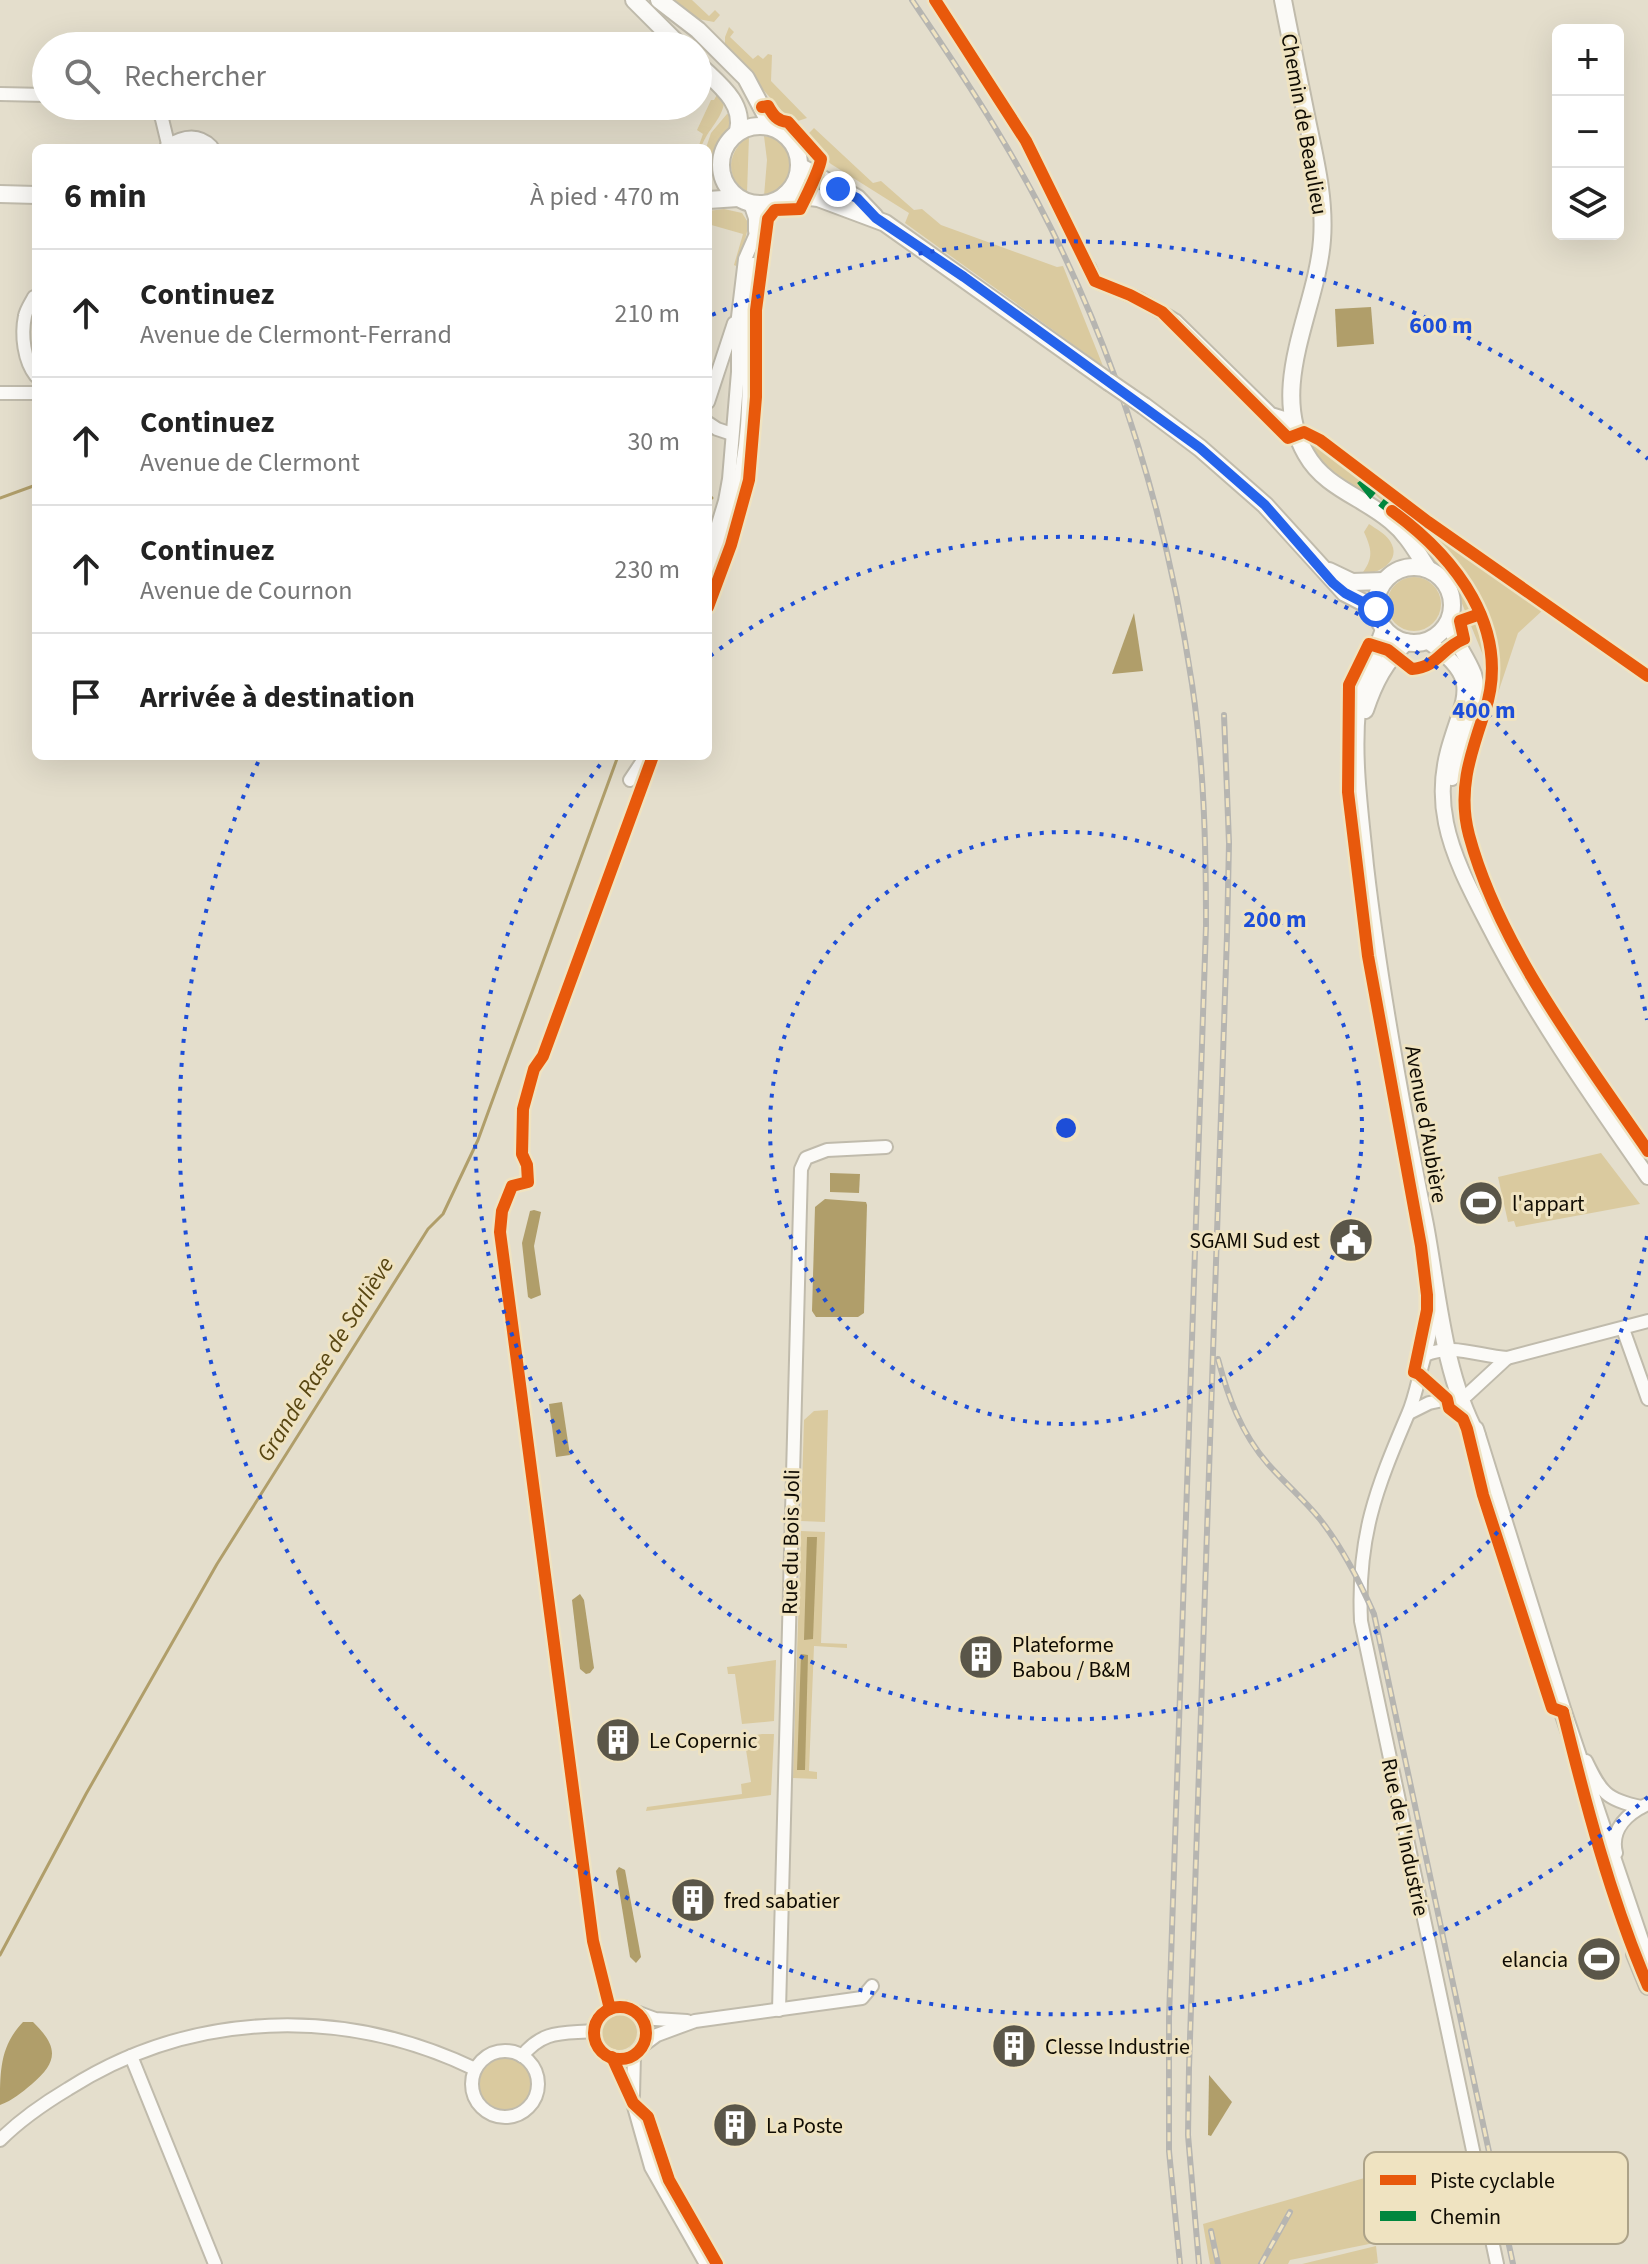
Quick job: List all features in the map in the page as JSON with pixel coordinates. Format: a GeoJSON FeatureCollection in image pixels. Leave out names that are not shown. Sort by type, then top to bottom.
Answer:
{"type":"FeatureCollection","features":[{"type":"Feature","properties":{"kind":"main road"},"geometry":{"type":"LineString","coordinates":[[634,0],[666,32]]}},
{"type":"Feature","properties":{"kind":"main road"},"geometry":{"type":"LineString","coordinates":[[659,0],[700,32]]}},
{"type":"Feature","properties":{"kind":"main road","name":"Chemin de Beaulieu"},"geometry":{"type":"LineString","coordinates":[[1283,0],[1317,166],[1323,219],[1319,264],[1293,379],[1294,421],[1305,453],[1317,469],[1330,482],[1371,507],[1402,532],[1414,544],[1428,569]]}},
{"type":"Feature","properties":{"kind":"main road"},"geometry":{"type":"LineString","coordinates":[[712,44],[746,78],[772,127],[791,141],[799,166],[793,186],[786,194],[770,202],[712,200]]}},
{"type":"Feature","properties":{"kind":"main road"},"geometry":{"type":"LineString","coordinates":[[712,78],[731,97],[738,110],[738,131]]}},
{"type":"Feature","properties":{"kind":"main road"},"geometry":{"type":"LineString","coordinates":[[744,200],[725,184],[721,170],[724,148],[738,131],[756,125],[772,127]]}},
{"type":"Feature","properties":{"kind":"main road"},"geometry":{"type":"LineString","coordinates":[[174,144],[192,139],[206,144]]}},
{"type":"Feature","properties":{"kind":"main road"},"geometry":{"type":"LineString","coordinates":[[799,166],[857,198],[876,218],[964,277],[1200,448],[1251,492],[1345,593],[1376,609]]}},
{"type":"Feature","properties":{"kind":"main road"},"geometry":{"type":"LineString","coordinates":[[712,181],[721,170]]}},
{"type":"Feature","properties":{"kind":"main road"},"geometry":{"type":"LineString","coordinates":[[0,194],[32,195]]}},
{"type":"Feature","properties":{"kind":"main road"},"geometry":{"type":"LineString","coordinates":[[786,194],[818,198],[876,218]]}},
{"type":"Feature","properties":{"kind":"main road"},"geometry":{"type":"LineString","coordinates":[[1400,570],[1404,551],[1402,532]]}},
{"type":"Feature","properties":{"kind":"main road"},"geometry":{"type":"LineString","coordinates":[[1320,566],[1352,582],[1384,581]]}},
{"type":"Feature","properties":{"kind":"main road"},"geometry":{"type":"LineString","coordinates":[[1414,567],[1428,569],[1448,586],[1453,611],[1439,634],[1427,641],[1406,642],[1384,629],[1376,609],[1378,594],[1384,581],[1400,570],[1414,567]]}},
{"type":"Feature","properties":{"kind":"main road","name":"Avenue d'Aubière"},"geometry":{"type":"LineString","coordinates":[[1384,629],[1362,684],[1356,734],[1357,791],[1370,916],[1402,1112],[1437,1296],[1464,1396],[1596,1821],[1648,1964]]}},
{"type":"Feature","properties":{"kind":"main road","name":"Avenue d'Aubière"},"geometry":{"type":"LineString","coordinates":[[1356,734],[1372,688],[1392,654],[1406,642]]}},
{"type":"Feature","properties":{"kind":"main road","name":"Avenue d'Aubière"},"geometry":{"type":"LineString","coordinates":[[1596,1821],[1610,1885],[1648,1986]]}},
{"type":"Feature","properties":{"kind":"street"},"geometry":{"type":"LineString","coordinates":[[0,94],[32,95]]}},
{"type":"Feature","properties":{"kind":"street"},"geometry":{"type":"LineString","coordinates":[[162,120],[167,144]]}},
{"type":"Feature","properties":{"kind":"street"},"geometry":{"type":"LineString","coordinates":[[164,120],[192,139]]}},
{"type":"Feature","properties":{"kind":"street"},"geometry":{"type":"LineString","coordinates":[[712,576],[732,514],[747,429],[747,335],[755,218],[744,200]]}},
{"type":"Feature","properties":{"kind":"street"},"geometry":{"type":"LineString","coordinates":[[712,544],[725,501],[745,259],[770,202]]}},
{"type":"Feature","properties":{"kind":"street"},"geometry":{"type":"LineString","coordinates":[[1089,267],[1095,281],[1139,299],[1176,321],[1271,414],[1294,421]]}},
{"type":"Feature","properties":{"kind":"street"},"geometry":{"type":"LineString","coordinates":[[32,301],[25,316],[25,355],[32,368]]}},
{"type":"Feature","properties":{"kind":"street"},"geometry":{"type":"LineString","coordinates":[[712,391],[738,317]]}},
{"type":"Feature","properties":{"kind":"street"},"geometry":{"type":"LineString","coordinates":[[0,393],[32,393]]}},
{"type":"Feature","properties":{"kind":"street"},"geometry":{"type":"LineString","coordinates":[[712,426],[731,438]]}},
{"type":"Feature","properties":{"kind":"street"},"geometry":{"type":"LineString","coordinates":[[1445,802],[1477,694],[1473,672],[1455,643],[1448,623]]}},
{"type":"Feature","properties":{"kind":"street"},"geometry":{"type":"LineString","coordinates":[[1427,641],[1452,660],[1459,669],[1466,690],[1442,784],[1445,821],[1461,866],[1505,958],[1545,1026],[1648,1177]]}},
{"type":"Feature","properties":{"kind":"street"},"geometry":{"type":"LineString","coordinates":[[635,760],[630,780],[643,760]]}},
{"type":"Feature","properties":{"kind":"street","name":"Rue du Bois Joli"},"geometry":{"type":"LineString","coordinates":[[779,2010],[801,1169],[806,1158],[827,1150],[886,1147]]}},
{"type":"Feature","properties":{"kind":"street","name":"Rue de l'Industrie"},"geometry":{"type":"LineString","coordinates":[[1437,1296],[1409,1413],[1381,1478],[1366,1530],[1361,1621],[1473,2152]]}},
{"type":"Feature","properties":{"kind":"street"},"geometry":{"type":"LineString","coordinates":[[1425,1355],[1437,1349],[1452,1349],[1507,1358],[1648,1321]]}},
{"type":"Feature","properties":{"kind":"street"},"geometry":{"type":"LineString","coordinates":[[1623,1329],[1648,1399]]}},
{"type":"Feature","properties":{"kind":"street"},"geometry":{"type":"LineString","coordinates":[[1409,1413],[1429,1403],[1464,1396],[1507,1358]]}},
{"type":"Feature","properties":{"kind":"street","name":"Avenue d'Aubière"},"geometry":{"type":"LineString","coordinates":[[1563,1712],[1597,1784],[1616,1803]]}},
{"type":"Feature","properties":{"kind":"street"},"geometry":{"type":"LineString","coordinates":[[1596,1821],[1616,1803],[1644,1806]]}},
{"type":"Feature","properties":{"kind":"street"},"geometry":{"type":"LineString","coordinates":[[1596,1821],[1623,1821],[1644,1806]]}},
{"type":"Feature","properties":{"kind":"street","name":"Avenue d'Aubière"},"geometry":{"type":"LineString","coordinates":[[1623,1821],[1613,1842],[1637,1938]]}},
{"type":"Feature","properties":{"kind":"street"},"geometry":{"type":"LineString","coordinates":[[695,2021],[657,2035],[638,2050],[620,2058],[612,2057],[599,2048],[594,2031],[599,2018],[610,2009],[623,2007],[655,2019],[695,2021],[862,1998],[872,1986]]}},
{"type":"Feature","properties":{"kind":"street"},"geometry":{"type":"LineString","coordinates":[[633,2103],[638,2050],[646,2032],[636,2012]]}},
{"type":"Feature","properties":{"kind":"street"},"geometry":{"type":"LineString","coordinates":[[0,2140],[41,2105],[86,2077],[181,2038],[235,2027],[312,2025],[393,2038],[439,2052],[475,2069]]}},
{"type":"Feature","properties":{"kind":"street"},"geometry":{"type":"LineString","coordinates":[[522,2056],[532,2044],[554,2033],[594,2031]]}},
{"type":"Feature","properties":{"kind":"street"},"geometry":{"type":"LineString","coordinates":[[501,2051],[522,2056],[535,2072],[536,2092],[525,2110],[515,2115],[493,2115],[483,2109],[472,2090],[475,2069],[482,2061],[501,2051]]}},
{"type":"Feature","properties":{"kind":"street"},"geometry":{"type":"LineString","coordinates":[[131,2056],[215,2264]]}},
{"type":"Feature","properties":{"kind":"street"},"geometry":{"type":"LineString","coordinates":[[612,2057],[633,2103],[651,2167],[706,2264]]}},
{"type":"Feature","properties":{"kind":"street","name":"Rue de l'Industrie"},"geometry":{"type":"LineString","coordinates":[[1493,2244],[1497,2264]]}},
{"type":"Feature","properties":{"kind":"shaded area"},"geometry":{"type":"Polygon","coordinates":[[[673,0],[692,0],[709,16],[715,10],[720,15],[714,22],[698,19],[673,0]]]}},
{"type":"Feature","properties":{"kind":"shaded area"},"geometry":{"type":"Polygon","coordinates":[[[729,27],[734,32],[730,37],[753,59],[758,55],[763,59],[768,54],[772,55],[771,81],[807,118],[790,120],[725,47],[729,27]]]}},
{"type":"Feature","properties":{"kind":"shaded area"},"geometry":{"type":"Polygon","coordinates":[[[718,93],[724,99],[722,112],[703,144],[699,144],[703,134],[697,130],[702,120],[712,120],[718,93]]]}},
{"type":"Feature","properties":{"kind":"shaded area"},"geometry":{"type":"Polygon","coordinates":[[[727,114],[733,115],[719,146],[712,172],[712,144],[707,144],[711,133],[727,114]]]}},
{"type":"Feature","properties":{"kind":"shaded area"},"geometry":{"type":"Polygon","coordinates":[[[814,128],[873,183],[881,181],[914,210],[922,209],[941,225],[1057,267],[1063,266],[1103,366],[905,223],[909,213],[831,164],[804,138],[814,128]]]}},
{"type":"Feature","properties":{"kind":"shaded area"},"geometry":{"type":"Polygon","coordinates":[[[749,136],[747,193],[735,179],[731,164],[736,149],[749,136]]]}},
{"type":"Feature","properties":{"kind":"shaded area"},"geometry":{"type":"Polygon","coordinates":[[[764,136],[785,146],[792,164],[785,182],[764,196],[767,160],[764,136]]]}},
{"type":"Feature","properties":{"kind":"shaded area"},"geometry":{"type":"Polygon","coordinates":[[[724,209],[742,213],[749,224],[738,267],[734,265],[743,234],[712,225],[712,210],[724,209]]]}},
{"type":"Feature","properties":{"kind":"shaded area"},"geometry":{"type":"Polygon","coordinates":[[[1371,307],[1374,344],[1337,347],[1335,309],[1371,307]]]}},
{"type":"Feature","properties":{"kind":"shaded area"},"geometry":{"type":"Polygon","coordinates":[[[1313,442],[1330,451],[1347,466],[1370,498],[1328,469],[1309,444],[1313,442]]]}},
{"type":"Feature","properties":{"kind":"shaded area"},"geometry":{"type":"Polygon","coordinates":[[[1362,475],[1543,610],[1518,633],[1469,780],[1473,752],[1498,675],[1488,620],[1471,584],[1447,554],[1378,497],[1362,475]]]}},
{"type":"Feature","properties":{"kind":"shaded area"},"geometry":{"type":"Polygon","coordinates":[[[1369,524],[1388,538],[1393,555],[1381,569],[1361,575],[1370,559],[1364,532],[1369,524]]]}},
{"type":"Feature","properties":{"kind":"shaded area"},"geometry":{"type":"Polygon","coordinates":[[[1420,541],[1468,598],[1480,630],[1489,670],[1461,601],[1420,547],[1420,541]]]}},
{"type":"Feature","properties":{"kind":"shaded area"},"geometry":{"type":"Polygon","coordinates":[[[1414,577],[1433,585],[1441,604],[1433,623],[1414,631],[1395,623],[1387,604],[1395,585],[1414,577]]]}},
{"type":"Feature","properties":{"kind":"shaded area"},"geometry":{"type":"Polygon","coordinates":[[[1134,613],[1143,671],[1112,674],[1134,613]]]}},
{"type":"Feature","properties":{"kind":"shaded area"},"geometry":{"type":"Polygon","coordinates":[[[1601,1153],[1640,1204],[1516,1227],[1514,1221],[1508,1222],[1498,1177],[1601,1153]]]}},
{"type":"Feature","properties":{"kind":"shaded area"},"geometry":{"type":"Polygon","coordinates":[[[830,1173],[860,1174],[859,1193],[830,1192],[830,1173]]]}},
{"type":"Feature","properties":{"kind":"shaded area"},"geometry":{"type":"Polygon","coordinates":[[[825,1199],[866,1202],[867,1205],[864,1313],[858,1317],[816,1317],[812,1311],[815,1207],[825,1199]]]}},
{"type":"Feature","properties":{"kind":"shaded area"},"geometry":{"type":"Polygon","coordinates":[[[530,1211],[541,1212],[534,1246],[541,1295],[531,1299],[528,1297],[522,1243],[530,1211]]]}},
{"type":"Feature","properties":{"kind":"shaded area"},"geometry":{"type":"Polygon","coordinates":[[[562,1402],[570,1455],[556,1457],[549,1404],[562,1402]]]}},
{"type":"Feature","properties":{"kind":"shaded area"},"geometry":{"type":"Polygon","coordinates":[[[828,1410],[825,1522],[801,1521],[804,1420],[814,1411],[828,1410]]]}},
{"type":"Feature","properties":{"kind":"shaded area"},"geometry":{"type":"Polygon","coordinates":[[[801,1531],[825,1532],[821,1643],[847,1644],[847,1648],[814,1646],[809,1771],[817,1772],[817,1779],[793,1778],[801,1531]]]}},
{"type":"Feature","properties":{"kind":"shaded area"},"geometry":{"type":"Polygon","coordinates":[[[807,1537],[817,1537],[813,1639],[804,1640],[807,1537]]]}},
{"type":"Feature","properties":{"kind":"shaded area"},"geometry":{"type":"Polygon","coordinates":[[[580,1594],[584,1600],[594,1668],[586,1674],[580,1669],[572,1600],[580,1594]]]}},
{"type":"Feature","properties":{"kind":"shaded area"},"geometry":{"type":"Polygon","coordinates":[[[801,1654],[808,1655],[805,1770],[797,1770],[801,1654]]]}},
{"type":"Feature","properties":{"kind":"shaded area"},"geometry":{"type":"Polygon","coordinates":[[[776,1660],[774,1721],[742,1724],[735,1674],[728,1674],[727,1667],[776,1660]]]}},
{"type":"Feature","properties":{"kind":"shaded area"},"geometry":{"type":"Polygon","coordinates":[[[774,1734],[771,1795],[646,1811],[647,1807],[742,1794],[741,1784],[751,1782],[744,1737],[774,1734]]]}},
{"type":"Feature","properties":{"kind":"shaded area"},"geometry":{"type":"Polygon","coordinates":[[[619,1867],[625,1870],[641,1957],[636,1963],[630,1957],[616,1871],[619,1867]]]}},
{"type":"Feature","properties":{"kind":"shaded area"},"geometry":{"type":"Polygon","coordinates":[[[619,2014],[632,2019],[637,2032],[632,2045],[619,2050],[606,2045],[601,2032],[606,2019],[619,2014]]]}},
{"type":"Feature","properties":{"kind":"shaded area"},"geometry":{"type":"Polygon","coordinates":[[[23,2022],[33,2022],[47,2039],[51,2047],[51,2061],[32,2084],[0,2105],[1,2070],[6,2050],[23,2022]]]}},
{"type":"Feature","properties":{"kind":"shaded area"},"geometry":{"type":"Polygon","coordinates":[[[505,2056],[524,2064],[532,2083],[524,2102],[505,2110],[486,2102],[478,2083],[486,2064],[505,2056]]]}},
{"type":"Feature","properties":{"kind":"shaded area"},"geometry":{"type":"Polygon","coordinates":[[[1209,2075],[1232,2102],[1211,2136],[1208,2135],[1209,2075]]]}},
{"type":"Feature","properties":{"kind":"shaded area"},"geometry":{"type":"Polygon","coordinates":[[[1364,2178],[1364,2244],[1369,2244],[1290,2260],[1288,2264],[1210,2264],[1203,2224],[1364,2178]]]}},
{"type":"Feature","properties":{"kind":"shaded area"},"geometry":{"type":"Polygon","coordinates":[[[1376,2246],[1378,2263],[1302,2264],[1376,2246]]]}},
{"type":"Feature","properties":{"kind":"waterway"},"geometry":{"type":"LineString","coordinates":[[0,498],[32,486]]}},
{"type":"Feature","properties":{"kind":"waterway","name":"Grande Rase de Sarliève"},"geometry":{"type":"LineString","coordinates":[[0,1955],[86,1794],[217,1564],[428,1229],[443,1214],[478,1140],[617,760]]}},
{"type":"Feature","properties":{"kind":"railway"},"geometry":{"type":"LineString","coordinates":[[912,0],[1023,175],[1091,316],[1135,436],[1153,497],[1181,621],[1196,714],[1204,805],[1206,926],[1169,2018],[1169,2151],[1180,2264]]}},
{"type":"Feature","properties":{"kind":"railway"},"geometry":{"type":"LineString","coordinates":[[1199,2264],[1188,2135],[1189,2068],[1227,935],[1229,843],[1224,715]]}},
{"type":"Feature","properties":{"kind":"railway"},"geometry":{"type":"LineString","coordinates":[[1218,1359],[1231,1401],[1250,1440],[1327,1529],[1350,1564],[1374,1614],[1489,2152]]}},
{"type":"Feature","properties":{"kind":"railway"},"geometry":{"type":"LineString","coordinates":[[1261,2264],[1290,2212]]}},
{"type":"Feature","properties":{"kind":"railway"},"geometry":{"type":"LineString","coordinates":[[1211,2231],[1218,2264]]}},
{"type":"Feature","properties":{"kind":"railway"},"geometry":{"type":"LineString","coordinates":[[1509,2244],[1513,2264]]}},
{"type":"Feature","properties":{"kind":"marked path"},"geometry":{"type":"LineString","coordinates":[[1361,480],[1373,495],[1395,513]]}},
{"type":"Feature","properties":{"kind":"cycle path"},"geometry":{"type":"LineString","coordinates":[[935,0],[1026,141],[1095,281],[1162,312],[1288,438],[1304,432],[1320,440],[1428,522],[1648,676]]}},
{"type":"Feature","properties":{"kind":"cycle path"},"geometry":{"type":"LineString","coordinates":[[712,596],[731,545],[749,480],[756,397],[756,310],[768,219],[775,210],[800,209],[821,159],[788,122],[776,117],[768,106],[762,107]]}},
{"type":"Feature","properties":{"kind":"cycle path"},"geometry":{"type":"LineString","coordinates":[[1392,511],[1437,550],[1456,573],[1484,623],[1491,651],[1491,680],[1467,772],[1464,803],[1469,835],[1483,877],[1500,918],[1545,999],[1648,1151]]}},
{"type":"Feature","properties":{"kind":"cycle path"},"geometry":{"type":"LineString","coordinates":[[1480,614],[1460,621],[1464,639],[1421,668],[1412,669],[1388,650],[1369,644],[1349,685],[1348,792],[1368,956],[1421,1246],[1427,1295],[1427,1310],[1414,1372],[1447,1399],[1449,1408],[1463,1419],[1483,1495],[1552,1708],[1563,1712]]}},
{"type":"Feature","properties":{"kind":"cycle path"},"geometry":{"type":"LineString","coordinates":[[610,2009],[593,1941],[500,1232],[502,1211],[512,1186],[528,1182],[527,1165],[522,1154],[523,1109],[534,1069],[543,1056],[652,760]]}},
{"type":"Feature","properties":{"kind":"cycle path"},"geometry":{"type":"LineString","coordinates":[[1563,1712],[1610,1885],[1648,1986]]}},
{"type":"Feature","properties":{"kind":"cycle path"},"geometry":{"type":"LineString","coordinates":[[620,2007],[638,2015],[646,2033],[638,2051],[620,2059],[602,2051],[594,2033],[602,2015],[620,2007]]}},
{"type":"Feature","properties":{"kind":"cycle path"},"geometry":{"type":"LineString","coordinates":[[612,2057],[633,2103],[648,2117],[669,2180],[717,2264]]}},
{"type":"Feature","properties":{"kind":"place","name":"l'appart"},"geometry":{"type":"Point","coordinates":[1481,1203]}},
{"type":"Feature","properties":{"kind":"place","name":"SGAMI Sud est"},"geometry":{"type":"Point","coordinates":[1351,1240]}},
{"type":"Feature","properties":{"kind":"place","name":"Plateforme Babou / B&M"},"geometry":{"type":"Point","coordinates":[981,1657]}},
{"type":"Feature","properties":{"kind":"place","name":"Le Copernic"},"geometry":{"type":"Point","coordinates":[618,1740]}},
{"type":"Feature","properties":{"kind":"place","name":"fred sabatier"},"geometry":{"type":"Point","coordinates":[693,1900]}},
{"type":"Feature","properties":{"kind":"place","name":"elancia"},"geometry":{"type":"Point","coordinates":[1599,1959]}},
{"type":"Feature","properties":{"kind":"place","name":"Clesse Industrie"},"geometry":{"type":"Point","coordinates":[1014,2046]}},
{"type":"Feature","properties":{"kind":"place","name":"La Poste"},"geometry":{"type":"Point","coordinates":[735,2125]}},
{"type":"Feature","properties":{"kind":"route"},"geometry":{"type":"LineString","coordinates":[[838,189],[857,198],[876,218],[964,277],[1200,448],[1265,505],[1333,583],[1363,604],[1376,609]]}}]}
